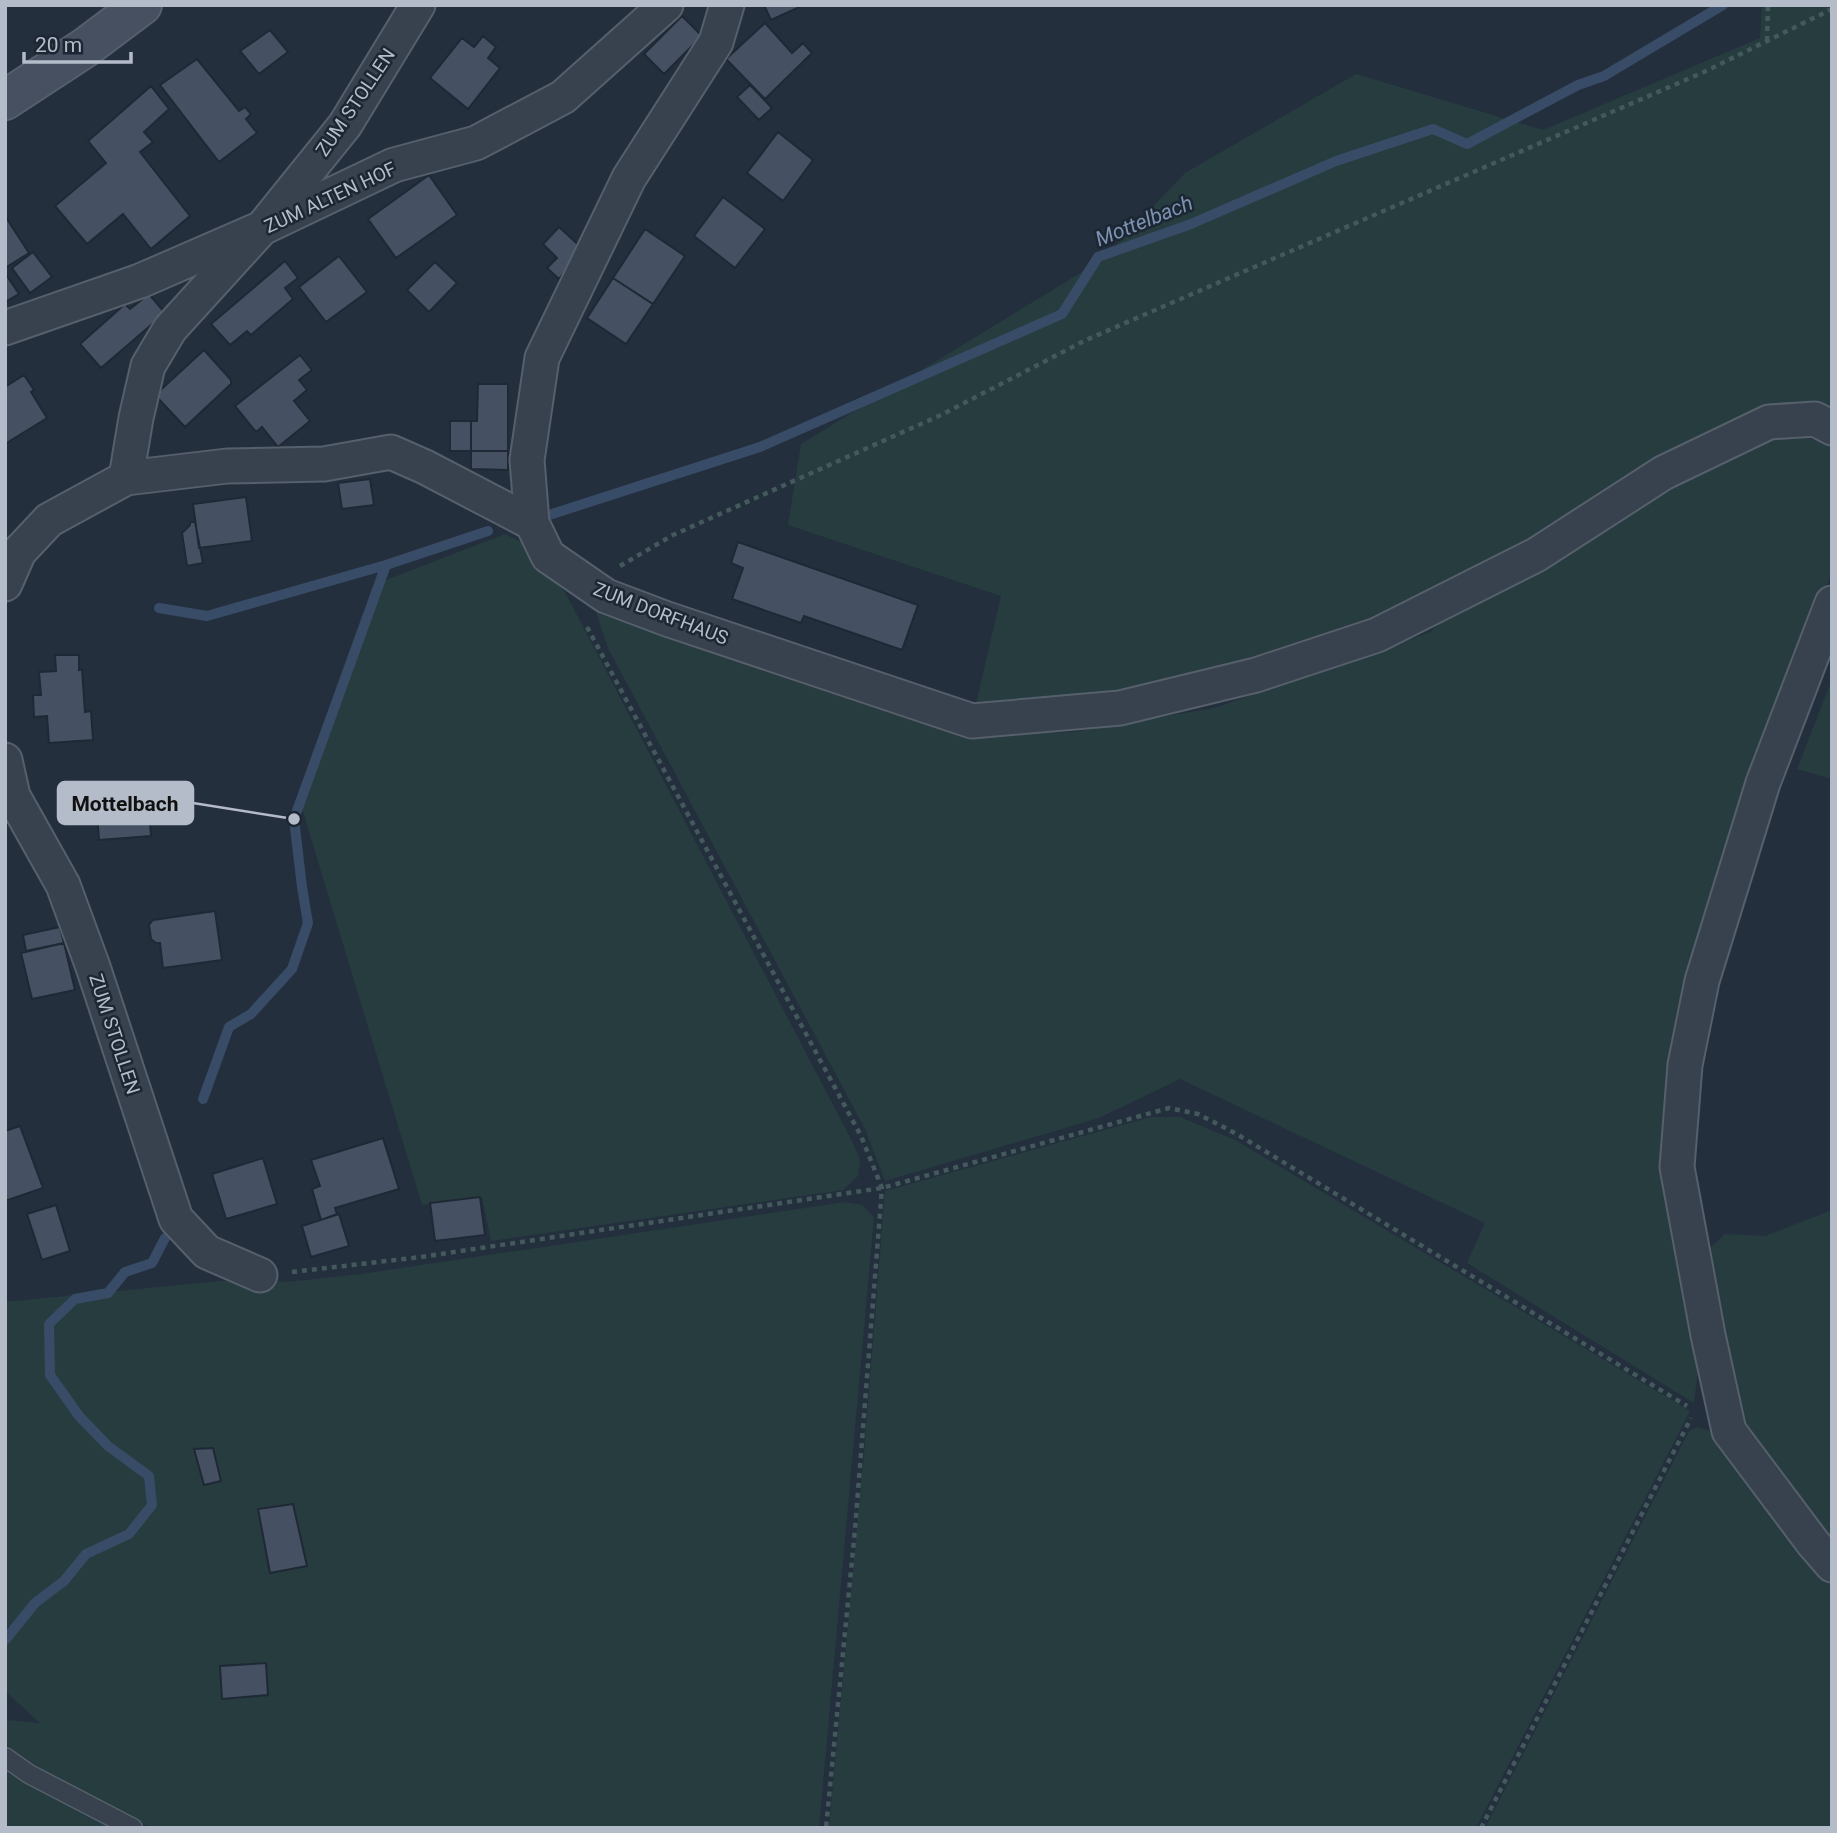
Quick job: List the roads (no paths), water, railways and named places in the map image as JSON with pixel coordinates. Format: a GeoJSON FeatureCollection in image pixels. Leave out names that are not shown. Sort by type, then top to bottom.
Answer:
{"type":"FeatureCollection","features":[{"type":"Feature","properties":{"kind":"main road"},"geometry":{"type":"LineString","coordinates":[[5,100],[86,47],[142,5]]}},
{"type":"Feature","properties":{"kind":"street","name":"ZUM STOLLEN"},"geometry":{"type":"LineString","coordinates":[[126,478],[148,366],[170,329],[262,228],[345,125],[418,5]]}},
{"type":"Feature","properties":{"kind":"street","name":"ZUM ALTEN HOF"},"geometry":{"type":"LineString","coordinates":[[5,328],[140,281],[262,228],[394,165],[476,143],[563,97],[666,5]]}},
{"type":"Feature","properties":{"kind":"street","name":"ZUM DORFHAUS"},"geometry":{"type":"LineString","coordinates":[[727,5],[716,42],[629,178],[542,358],[527,460],[533,523],[548,556],[606,596],[972,721],[1121,708],[1256,676],[1377,635],[1536,555],[1663,473],[1769,422],[1815,419],[1832,428]]}},
{"type":"Feature","properties":{"kind":"street"},"geometry":{"type":"LineString","coordinates":[[5,584],[19,552],[49,520],[126,478],[227,466],[324,464],[391,452],[533,523]]}},
{"type":"Feature","properties":{"kind":"street"},"geometry":{"type":"LineString","coordinates":[[1832,603],[1763,783],[1702,981],[1685,1065],[1677,1167],[1729,1431],[1832,1565]]}},
{"type":"Feature","properties":{"kind":"street","name":"ZUM STOLLEN"},"geometry":{"type":"LineString","coordinates":[[5,760],[13,796],[63,885],[93,967],[176,1219],[207,1252],[260,1275]]}},
{"type":"Feature","properties":{"kind":"lane"},"geometry":{"type":"LineString","coordinates":[[5,1757],[29,1774],[134,1828]]}},
{"type":"Feature","properties":{"kind":"waterway","name":"Mottelbach"},"geometry":{"type":"LineString","coordinates":[[549,515],[760,447],[1062,314],[1098,257],[1191,224],[1336,161],[1433,129],[1467,144],[1578,85],[1604,76],[1723,5]]}},
{"type":"Feature","properties":{"kind":"waterway","name":"Mottelbach"},"geometry":{"type":"LineString","coordinates":[[203,1099],[229,1027],[251,1014],[292,969],[308,923],[294,819],[386,565],[488,531]]}},
{"type":"Feature","properties":{"kind":"waterway"},"geometry":{"type":"LineString","coordinates":[[159,608],[207,616],[386,565]]}},
{"type":"Feature","properties":{"kind":"waterway"},"geometry":{"type":"LineString","coordinates":[[6,1639],[35,1603],[64,1581],[86,1554],[129,1534],[152,1505],[149,1476],[108,1446],[79,1416],[50,1375],[49,1324],[75,1299],[108,1293],[125,1272],[152,1263],[165,1238]]}},
{"type":"Feature","properties":{"kind":"place","name":"Mottelbach"},"geometry":{"type":"Point","coordinates":[294,819]}}]}
